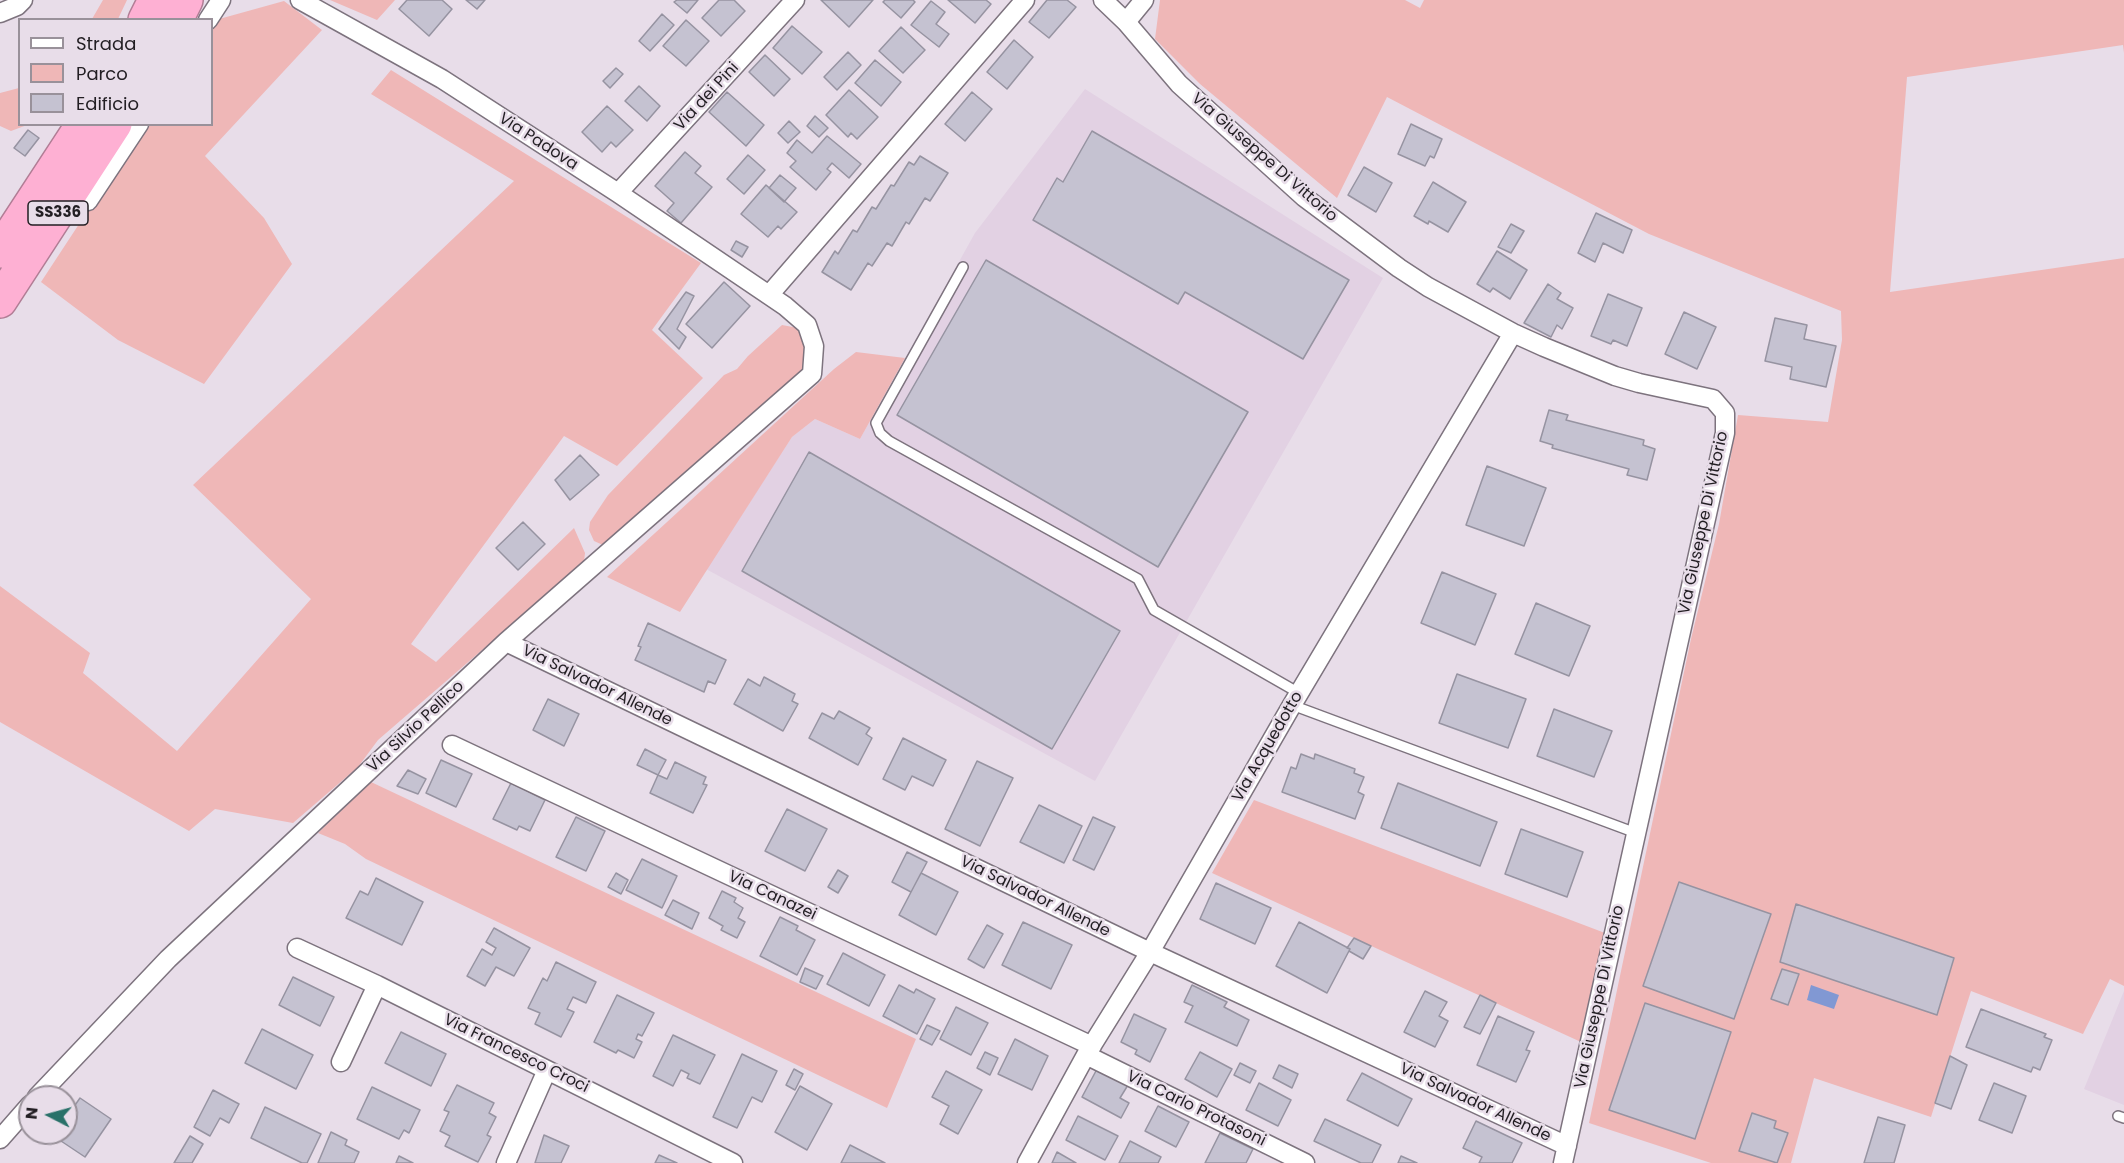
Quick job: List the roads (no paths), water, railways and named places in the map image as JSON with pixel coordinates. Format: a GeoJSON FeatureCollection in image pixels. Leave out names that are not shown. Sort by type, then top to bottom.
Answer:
{"type":"FeatureCollection","features":[{"type":"Feature","properties":{"kind":"highway"},"geometry":{"type":"LineString","coordinates":[[146,18],[155,0]]}},
{"type":"Feature","properties":{"kind":"highway"},"geometry":{"type":"LineString","coordinates":[[177,18],[186,0]]}},
{"type":"Feature","properties":{"kind":"highway","name":"SS336"},"geometry":{"type":"LineString","coordinates":[[0,251],[82,126]]}},
{"type":"Feature","properties":{"kind":"highway","name":"SS336"},"geometry":{"type":"LineString","coordinates":[[0,301],[114,126]]}},
{"type":"Feature","properties":{"kind":"street"},"geometry":{"type":"LineString","coordinates":[[0,13],[18,6],[23,0]]}},
{"type":"Feature","properties":{"kind":"street"},"geometry":{"type":"LineString","coordinates":[[209,18],[221,0]]}},
{"type":"Feature","properties":{"kind":"street","name":"Via Padova"},"geometry":{"type":"LineString","coordinates":[[300,0],[442,79],[618,193],[769,295],[807,325],[814,346],[812,374]]}},
{"type":"Feature","properties":{"kind":"street","name":"Via dei Pini"},"geometry":{"type":"LineString","coordinates":[[618,193],[795,0]]}},
{"type":"Feature","properties":{"kind":"street"},"geometry":{"type":"LineString","coordinates":[[769,295],[1025,0]]}},
{"type":"Feature","properties":{"kind":"street","name":"Via Giuseppe Di Vittorio"},"geometry":{"type":"LineString","coordinates":[[1103,0],[1126,21],[1179,84],[1313,204],[1399,268],[1428,287],[1513,333],[1615,376],[1713,399],[1725,413],[1725,433],[1565,1155]]}},
{"type":"Feature","properties":{"kind":"street"},"geometry":{"type":"LineString","coordinates":[[1126,21],[1144,0]]}},
{"type":"Feature","properties":{"kind":"street"},"geometry":{"type":"LineString","coordinates":[[88,201],[138,126]]}},
{"type":"Feature","properties":{"kind":"street","name":"Via Acquedotto"},"geometry":{"type":"LineString","coordinates":[[1027,1163],[1089,1051],[1150,952],[1295,699],[1513,333]]}},
{"type":"Feature","properties":{"kind":"street","name":"Via Silvio Pellico"},"geometry":{"type":"LineString","coordinates":[[48,1085],[168,960],[506,642],[812,374]]}},
{"type":"Feature","properties":{"kind":"street","name":"Via Salvador Allende"},"geometry":{"type":"LineString","coordinates":[[506,642],[1565,1155]]}},
{"type":"Feature","properties":{"kind":"street","name":"Via Canazei"},"geometry":{"type":"LineString","coordinates":[[452,745],[1089,1051]]}},
{"type":"Feature","properties":{"kind":"street","name":"Via Francesco Croci"},"geometry":{"type":"LineString","coordinates":[[297,948],[733,1163]]}},
{"type":"Feature","properties":{"kind":"street"},"geometry":{"type":"LineString","coordinates":[[341,1062],[377,986]]}},
{"type":"Feature","properties":{"kind":"street","name":"Via Carlo Protasoni"},"geometry":{"type":"LineString","coordinates":[[1089,1051],[1305,1163]]}},
{"type":"Feature","properties":{"kind":"street"},"geometry":{"type":"LineString","coordinates":[[506,1163],[548,1070]]}},
{"type":"Feature","properties":{"kind":"street"},"geometry":{"type":"LineString","coordinates":[[0,1139],[18,1119]]}},
{"type":"Feature","properties":{"kind":"lane"},"geometry":{"type":"LineString","coordinates":[[963,267],[876,423],[880,433],[889,441],[1138,579],[1154,610],[1295,699],[1636,833]]}},
{"type":"Feature","properties":{"kind":"water"},"geometry":{"type":"Polygon","coordinates":[[[1811,985],[1839,995],[1834,1009],[1807,1000],[1811,985]]]}}]}
